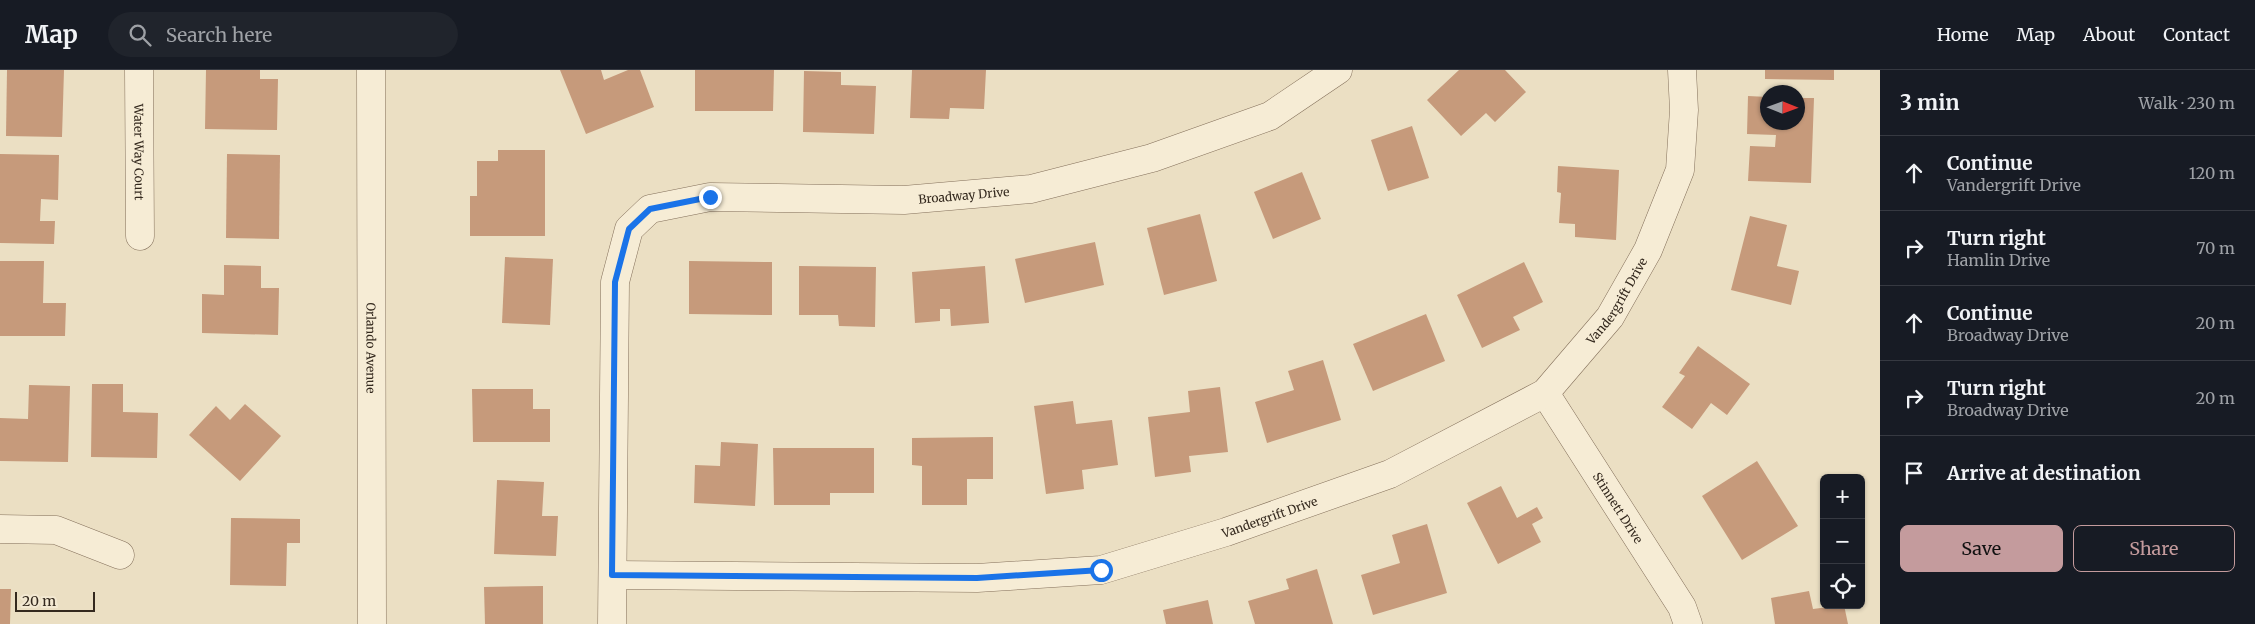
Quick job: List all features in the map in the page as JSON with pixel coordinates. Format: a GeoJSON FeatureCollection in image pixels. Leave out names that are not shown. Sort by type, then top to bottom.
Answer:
{"type":"FeatureCollection","features":[{"type":"Feature","properties":{"kind":"street","name":"Water Way Court"},"geometry":{"type":"LineString","coordinates":[[139,70],[140,236]]}},
{"type":"Feature","properties":{"kind":"street","name":"Orlando Avenue"},"geometry":{"type":"LineString","coordinates":[[371,70],[372,624]]}},
{"type":"Feature","properties":{"kind":"street","name":"Broadway Drive"},"geometry":{"type":"LineString","coordinates":[[612,624],[615,282],[629,229],[650,209],[710,197],[904,200],[1031,189],[1152,158],[1270,116],[1338,70]]}},
{"type":"Feature","properties":{"kind":"street","name":"Vandergrift Drive"},"geometry":{"type":"LineString","coordinates":[[612,575],[977,578],[1101,570],[1226,532],[1390,474],[1546,393],[1610,317],[1648,250],[1680,170],[1684,110],[1682,70]]}},
{"type":"Feature","properties":{"kind":"street","name":"Stinnett Drive"},"geometry":{"type":"LineString","coordinates":[[1546,393],[1682,607],[1688,624]]}},
{"type":"Feature","properties":{"kind":"street"},"geometry":{"type":"LineString","coordinates":[[0,529],[56,530],[120,555]]}},
{"type":"Feature","properties":{"kind":"building"},"geometry":{"type":"Polygon","coordinates":[[[7,70],[64,70],[62,137],[6,136],[7,70]]]}},
{"type":"Feature","properties":{"kind":"building"},"geometry":{"type":"Polygon","coordinates":[[[206,70],[260,70],[260,79],[278,79],[277,130],[205,129],[206,70]]]}},
{"type":"Feature","properties":{"kind":"building"},"geometry":{"type":"Polygon","coordinates":[[[560,70],[601,70],[604,80],[628,70],[640,70],[654,107],[586,134],[560,70]]]}},
{"type":"Feature","properties":{"kind":"building"},"geometry":{"type":"Polygon","coordinates":[[[695,70],[774,70],[773,111],[695,111],[695,70]]]}},
{"type":"Feature","properties":{"kind":"building"},"geometry":{"type":"Polygon","coordinates":[[[912,70],[986,70],[984,109],[950,108],[949,119],[910,118],[912,70]]]}},
{"type":"Feature","properties":{"kind":"building"},"geometry":{"type":"Polygon","coordinates":[[[1459,70],[1505,70],[1526,92],[1495,122],[1486,113],[1461,136],[1427,100],[1459,70]]]}},
{"type":"Feature","properties":{"kind":"building"},"geometry":{"type":"Polygon","coordinates":[[[1765,70],[1834,70],[1834,80],[1765,79],[1765,70]]]}},
{"type":"Feature","properties":{"kind":"building"},"geometry":{"type":"Polygon","coordinates":[[[804,71],[841,72],[841,85],[876,86],[874,134],[803,132],[804,71]]]}},
{"type":"Feature","properties":{"kind":"building"},"geometry":{"type":"Polygon","coordinates":[[[1748,96],[1760,97],[1760,130],[1805,130],[1805,98],[1814,98],[1811,183],[1748,181],[1750,146],[1775,147],[1776,135],[1747,134],[1748,96]]]}},
{"type":"Feature","properties":{"kind":"building"},"geometry":{"type":"Polygon","coordinates":[[[1412,126],[1429,178],[1388,191],[1371,140],[1412,126]]]}},
{"type":"Feature","properties":{"kind":"building"},"geometry":{"type":"Polygon","coordinates":[[[498,150],[545,150],[545,236],[470,236],[470,196],[477,196],[477,161],[498,161],[498,150]]]}},
{"type":"Feature","properties":{"kind":"building"},"geometry":{"type":"Polygon","coordinates":[[[0,154],[59,155],[58,200],[41,199],[40,221],[55,221],[54,244],[0,243],[0,154]]]}},
{"type":"Feature","properties":{"kind":"building"},"geometry":{"type":"Polygon","coordinates":[[[227,154],[280,155],[279,239],[226,238],[227,154]]]}},
{"type":"Feature","properties":{"kind":"building"},"geometry":{"type":"Polygon","coordinates":[[[1558,166],[1619,170],[1616,240],[1575,237],[1575,224],[1559,223],[1561,193],[1557,192],[1558,166]]]}},
{"type":"Feature","properties":{"kind":"building"},"geometry":{"type":"Polygon","coordinates":[[[1302,172],[1321,219],[1273,239],[1254,192],[1302,172]]]}},
{"type":"Feature","properties":{"kind":"building"},"geometry":{"type":"Polygon","coordinates":[[[1200,214],[1217,281],[1164,295],[1147,228],[1200,214]]]}},
{"type":"Feature","properties":{"kind":"building"},"geometry":{"type":"Polygon","coordinates":[[[1750,216],[1787,225],[1777,266],[1799,271],[1791,305],[1731,290],[1750,216]]]}},
{"type":"Feature","properties":{"kind":"building"},"geometry":{"type":"Polygon","coordinates":[[[1095,242],[1104,285],[1025,303],[1015,259],[1095,242]]]}},
{"type":"Feature","properties":{"kind":"building"},"geometry":{"type":"Polygon","coordinates":[[[505,257],[553,259],[550,325],[502,323],[505,257]]]}},
{"type":"Feature","properties":{"kind":"building"},"geometry":{"type":"Polygon","coordinates":[[[0,261],[44,261],[43,303],[66,303],[65,336],[0,336],[0,261]]]}},
{"type":"Feature","properties":{"kind":"building"},"geometry":{"type":"Polygon","coordinates":[[[689,261],[772,262],[772,315],[689,314],[689,261]]]}},
{"type":"Feature","properties":{"kind":"building"},"geometry":{"type":"Polygon","coordinates":[[[1524,262],[1543,302],[1513,317],[1520,330],[1482,348],[1457,295],[1524,262]]]}},
{"type":"Feature","properties":{"kind":"building"},"geometry":{"type":"Polygon","coordinates":[[[224,265],[261,266],[261,288],[279,288],[278,335],[202,333],[202,294],[224,295],[224,265]]]}},
{"type":"Feature","properties":{"kind":"building"},"geometry":{"type":"Polygon","coordinates":[[[799,266],[876,267],[875,327],[839,326],[838,315],[799,315],[799,266]]]}},
{"type":"Feature","properties":{"kind":"building"},"geometry":{"type":"Polygon","coordinates":[[[985,266],[989,323],[951,326],[950,309],[940,309],[940,321],[915,323],[912,272],[985,266]]]}},
{"type":"Feature","properties":{"kind":"building"},"geometry":{"type":"Polygon","coordinates":[[[1426,314],[1445,361],[1373,391],[1353,344],[1426,314]]]}},
{"type":"Feature","properties":{"kind":"building"},"geometry":{"type":"Polygon","coordinates":[[[1698,346],[1750,384],[1727,415],[1711,403],[1692,429],[1662,407],[1685,376],[1679,373],[1698,346]]]}},
{"type":"Feature","properties":{"kind":"building"},"geometry":{"type":"Polygon","coordinates":[[[1323,360],[1341,420],[1267,443],[1255,402],[1294,390],[1288,371],[1323,360]]]}},
{"type":"Feature","properties":{"kind":"building"},"geometry":{"type":"Polygon","coordinates":[[[92,384],[123,384],[123,412],[158,413],[157,458],[91,457],[92,384]]]}},
{"type":"Feature","properties":{"kind":"building"},"geometry":{"type":"Polygon","coordinates":[[[29,385],[70,386],[68,462],[0,461],[0,418],[28,419],[29,385]]]}},
{"type":"Feature","properties":{"kind":"building"},"geometry":{"type":"Polygon","coordinates":[[[1220,387],[1228,452],[1189,456],[1191,472],[1155,477],[1148,417],[1190,412],[1188,391],[1220,387]]]}},
{"type":"Feature","properties":{"kind":"building"},"geometry":{"type":"Polygon","coordinates":[[[472,389],[533,389],[533,409],[550,409],[550,442],[473,442],[472,389]]]}},
{"type":"Feature","properties":{"kind":"building"},"geometry":{"type":"Polygon","coordinates":[[[1073,401],[1076,424],[1112,420],[1118,465],[1082,470],[1084,489],[1046,494],[1034,406],[1073,401]]]}},
{"type":"Feature","properties":{"kind":"building"},"geometry":{"type":"Polygon","coordinates":[[[245,404],[281,436],[240,481],[189,435],[216,406],[230,420],[245,404]]]}},
{"type":"Feature","properties":{"kind":"building"},"geometry":{"type":"Polygon","coordinates":[[[993,437],[993,479],[967,479],[967,505],[922,505],[922,466],[912,465],[912,438],[993,437]]]}},
{"type":"Feature","properties":{"kind":"building"},"geometry":{"type":"Polygon","coordinates":[[[721,442],[758,444],[755,506],[694,503],[695,465],[720,466],[721,442]]]}},
{"type":"Feature","properties":{"kind":"building"},"geometry":{"type":"Polygon","coordinates":[[[773,448],[874,448],[874,493],[830,493],[830,505],[774,505],[773,448]]]}},
{"type":"Feature","properties":{"kind":"building"},"geometry":{"type":"Polygon","coordinates":[[[1757,461],[1798,526],[1742,560],[1702,496],[1757,461]]]}},
{"type":"Feature","properties":{"kind":"building"},"geometry":{"type":"Polygon","coordinates":[[[497,480],[544,482],[542,516],[558,516],[556,556],[494,554],[497,480]]]}},
{"type":"Feature","properties":{"kind":"building"},"geometry":{"type":"Polygon","coordinates":[[[1501,486],[1517,518],[1537,507],[1543,518],[1532,524],[1541,542],[1498,564],[1467,503],[1501,486]]]}},
{"type":"Feature","properties":{"kind":"building"},"geometry":{"type":"Polygon","coordinates":[[[231,518],[300,519],[300,543],[287,543],[286,586],[230,585],[231,518]]]}},
{"type":"Feature","properties":{"kind":"building"},"geometry":{"type":"Polygon","coordinates":[[[1427,524],[1447,593],[1373,615],[1361,575],[1400,563],[1392,535],[1427,524]]]}},
{"type":"Feature","properties":{"kind":"building"},"geometry":{"type":"Polygon","coordinates":[[[1317,569],[1333,624],[1255,624],[1248,601],[1289,589],[1286,579],[1317,569]]]}},
{"type":"Feature","properties":{"kind":"building"},"geometry":{"type":"Polygon","coordinates":[[[543,586],[543,624],[485,624],[484,587],[543,586]]]}},
{"type":"Feature","properties":{"kind":"building"},"geometry":{"type":"Polygon","coordinates":[[[0,589],[11,589],[10,624],[0,624],[0,589]]]}},
{"type":"Feature","properties":{"kind":"building"},"geometry":{"type":"Polygon","coordinates":[[[1809,591],[1813,609],[1845,609],[1848,624],[1775,624],[1771,598],[1809,591]]]}},
{"type":"Feature","properties":{"kind":"building"},"geometry":{"type":"Polygon","coordinates":[[[1208,600],[1213,624],[1166,624],[1163,610],[1208,600]]]}},
{"type":"Feature","properties":{"kind":"route"},"geometry":{"type":"LineString","coordinates":[[710,197],[650,209],[629,229],[615,282],[612,575],[977,578],[1101,570]]}}]}
